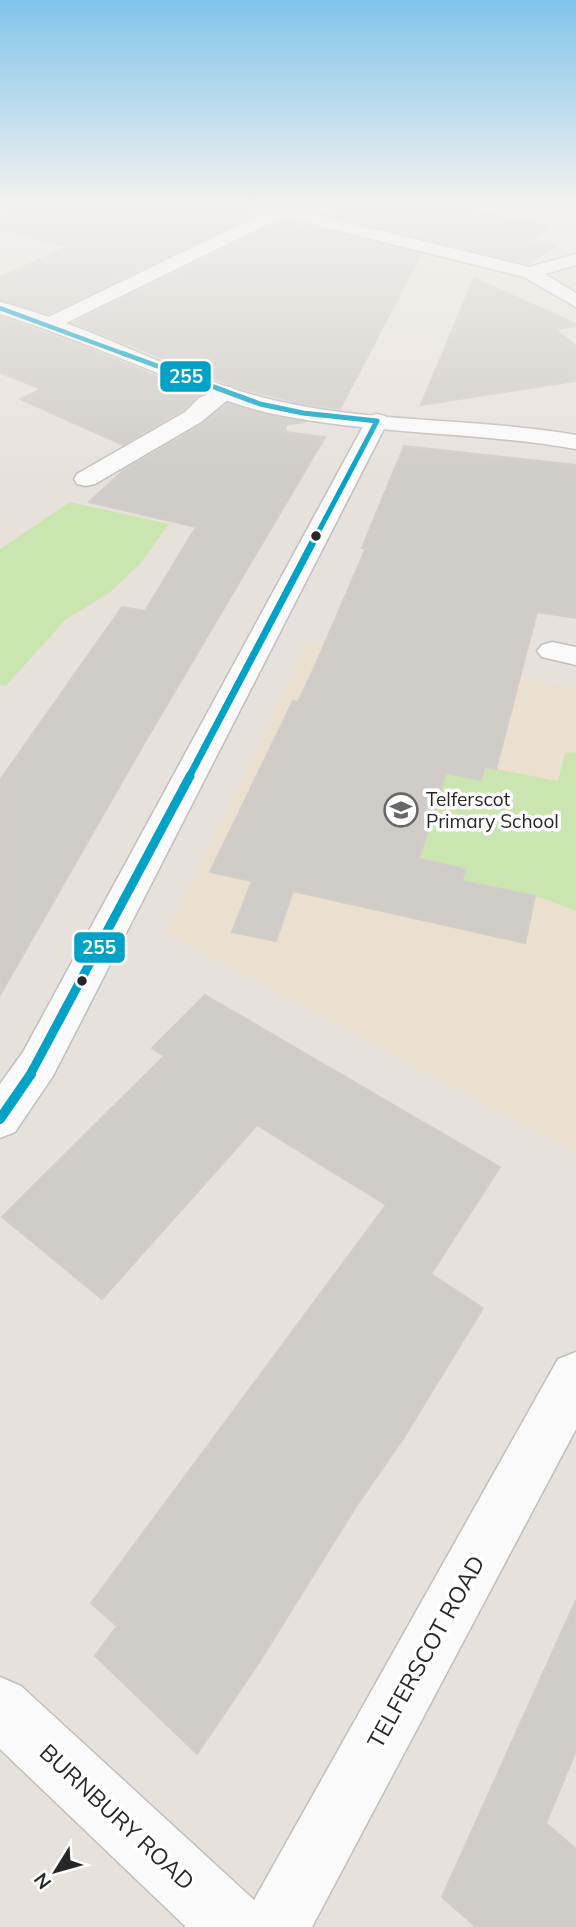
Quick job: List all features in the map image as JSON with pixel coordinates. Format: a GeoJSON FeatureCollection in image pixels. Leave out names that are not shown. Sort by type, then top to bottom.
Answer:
{"type":"FeatureCollection","features":[{"type":"Feature","properties":{"kind":"street"},"geometry":{"type":"LineString","coordinates":[[51,323],[107,296]]}},
{"type":"Feature","properties":{"kind":"street"},"geometry":{"type":"LineString","coordinates":[[0,308],[51,323],[225,393],[286,410],[377,421],[493,428],[576,442]]}},
{"type":"Feature","properties":{"kind":"street"},"geometry":{"type":"LineString","coordinates":[[86,480],[193,417],[207,403],[225,393]]}},
{"type":"Feature","properties":{"kind":"street"},"geometry":{"type":"LineString","coordinates":[[0,1119],[38,1065],[377,421]]}},
{"type":"Feature","properties":{"kind":"street","name":"TELFERSCOT ROAD"},"geometry":{"type":"LineString","coordinates":[[276,1927],[576,1377]]}},
{"type":"Feature","properties":{"kind":"street","name":"BURNBURY ROAD"},"geometry":{"type":"LineString","coordinates":[[0,1707],[234,1927]]}},
{"type":"Feature","properties":{"kind":"shaded area","name":"Telferscot Primary School"},"geometry":{"type":"Polygon","coordinates":[[[308,642],[576,688],[576,1153],[167,933],[308,642]]]}},
{"type":"Feature","properties":{"kind":"green space"},"geometry":{"type":"Polygon","coordinates":[[[70,502],[169,524],[141,563],[109,593],[65,620],[6,686],[0,685],[0,549],[70,502]]]}},
{"type":"Feature","properties":{"kind":"green space"},"geometry":{"type":"Polygon","coordinates":[[[576,752],[576,911],[542,898],[462,881],[465,869],[419,859],[446,773],[485,767],[558,781],[565,753],[576,752]]]}},
{"type":"Feature","properties":{"kind":"building"},"geometry":{"type":"Polygon","coordinates":[[[0,296],[86,296],[48,314],[0,300],[0,296]]]}},
{"type":"Feature","properties":{"kind":"building"},"geometry":{"type":"Polygon","coordinates":[[[128,296],[399,296],[340,409],[304,404],[235,387],[73,323],[128,296]]]}},
{"type":"Feature","properties":{"kind":"building"},"geometry":{"type":"Polygon","coordinates":[[[467,296],[514,296],[576,324],[555,329],[576,346],[576,381],[421,405],[467,296]]]}},
{"type":"Feature","properties":{"kind":"building"},"geometry":{"type":"Polygon","coordinates":[[[0,317],[74,343],[201,394],[183,410],[123,445],[20,399],[42,389],[0,373],[0,317]]]}},
{"type":"Feature","properties":{"kind":"building"},"geometry":{"type":"Polygon","coordinates":[[[227,404],[306,422],[286,425],[286,432],[325,437],[142,747],[0,995],[0,780],[122,607],[145,611],[196,527],[89,502],[124,470],[202,424],[227,404]]]}},
{"type":"Feature","properties":{"kind":"building"},"geometry":{"type":"Polygon","coordinates":[[[404,446],[576,465],[576,618],[537,612],[496,769],[485,767],[481,780],[446,773],[419,859],[465,869],[462,881],[535,896],[525,943],[293,891],[276,941],[232,932],[252,881],[210,872],[293,701],[298,702],[315,666],[366,548],[362,548],[404,446]]]}},
{"type":"Feature","properties":{"kind":"building"},"geometry":{"type":"Polygon","coordinates":[[[205,995],[500,1167],[431,1274],[483,1308],[403,1439],[357,1505],[258,1664],[197,1754],[95,1656],[117,1626],[91,1603],[386,1205],[257,1125],[102,1299],[2,1217],[164,1056],[152,1048],[205,995]]]}},
{"type":"Feature","properties":{"kind":"building"},"geometry":{"type":"Polygon","coordinates":[[[576,1600],[576,1751],[546,1823],[576,1849],[576,1927],[476,1927],[442,1897],[576,1600]]]}},
{"type":"Feature","properties":{"kind":"transit line","name":"255"},"geometry":{"type":"LineString","coordinates":[[0,308],[260,404],[303,413],[377,421]]}},
{"type":"Feature","properties":{"kind":"transit line","name":"255"},"geometry":{"type":"LineString","coordinates":[[0,1119],[38,1064],[377,421]]}},
{"type":"Feature","properties":{"kind":"place","name":"Telferscot Primary School"},"geometry":{"type":"Point","coordinates":[401,810]}}]}
